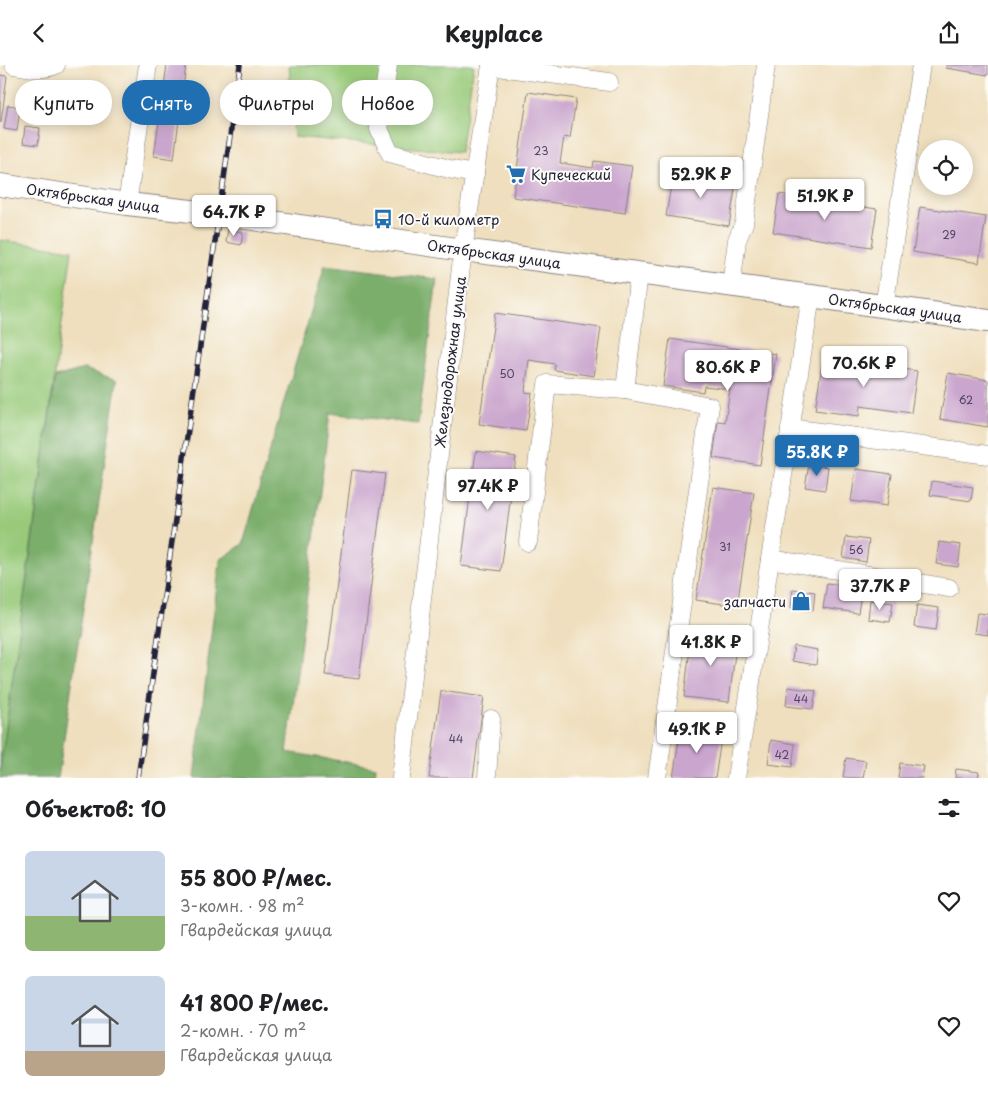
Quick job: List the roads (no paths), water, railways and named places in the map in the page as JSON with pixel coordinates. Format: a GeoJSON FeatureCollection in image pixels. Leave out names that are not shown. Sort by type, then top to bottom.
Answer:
{"type":"FeatureCollection","features":[{"type":"Feature","properties":{"kind":"main road","name":"Октябрьская улица"},"geometry":{"type":"LineString","coordinates":[[0,185],[127,204],[219,214],[464,250],[988,321]]}},
{"type":"Feature","properties":{"kind":"street"},"geometry":{"type":"LineString","coordinates":[[14,65],[34,68],[56,65]]}},
{"type":"Feature","properties":{"kind":"street"},"geometry":{"type":"LineString","coordinates":[[127,204],[148,65]]}},
{"type":"Feature","properties":{"kind":"street"},"geometry":{"type":"LineString","coordinates":[[388,65],[379,129],[390,153],[475,174]]}},
{"type":"Feature","properties":{"kind":"street"},"geometry":{"type":"LineString","coordinates":[[491,65],[609,82]]}},
{"type":"Feature","properties":{"kind":"street","name":"Железнодорожная улица"},"geometry":{"type":"LineString","coordinates":[[401,778],[464,250],[491,65]]}},
{"type":"Feature","properties":{"kind":"street"},"geometry":{"type":"LineString","coordinates":[[731,286],[736,239],[744,223],[766,65]]}},
{"type":"Feature","properties":{"kind":"street"},"geometry":{"type":"LineString","coordinates":[[884,307],[920,65]]}},
{"type":"Feature","properties":{"kind":"street"},"geometry":{"type":"LineString","coordinates":[[625,390],[639,273]]}},
{"type":"Feature","properties":{"kind":"street"},"geometry":{"type":"LineString","coordinates":[[736,778],[811,296]]}},
{"type":"Feature","properties":{"kind":"street"},"geometry":{"type":"LineString","coordinates":[[528,542],[548,384],[625,390],[710,406],[657,778]]}},
{"type":"Feature","properties":{"kind":"street"},"geometry":{"type":"LineString","coordinates":[[790,428],[988,455]]}},
{"type":"Feature","properties":{"kind":"street"},"geometry":{"type":"LineString","coordinates":[[770,559],[949,588]]}},
{"type":"Feature","properties":{"kind":"street"},"geometry":{"type":"LineString","coordinates":[[486,778],[491,719]]}},
{"type":"Feature","properties":{"kind":"railway"},"geometry":{"type":"LineString","coordinates":[[138,778],[240,65]]}},
{"type":"Feature","properties":{"kind":"place","name":"Купеческий"},"geometry":{"type":"Point","coordinates":[516,174]}},
{"type":"Feature","properties":{"kind":"place","name":"10-й километр"},"geometry":{"type":"Point","coordinates":[383,219]}},
{"type":"Feature","properties":{"kind":"place","name":"запчасти"},"geometry":{"type":"Point","coordinates":[801,601]}}]}
